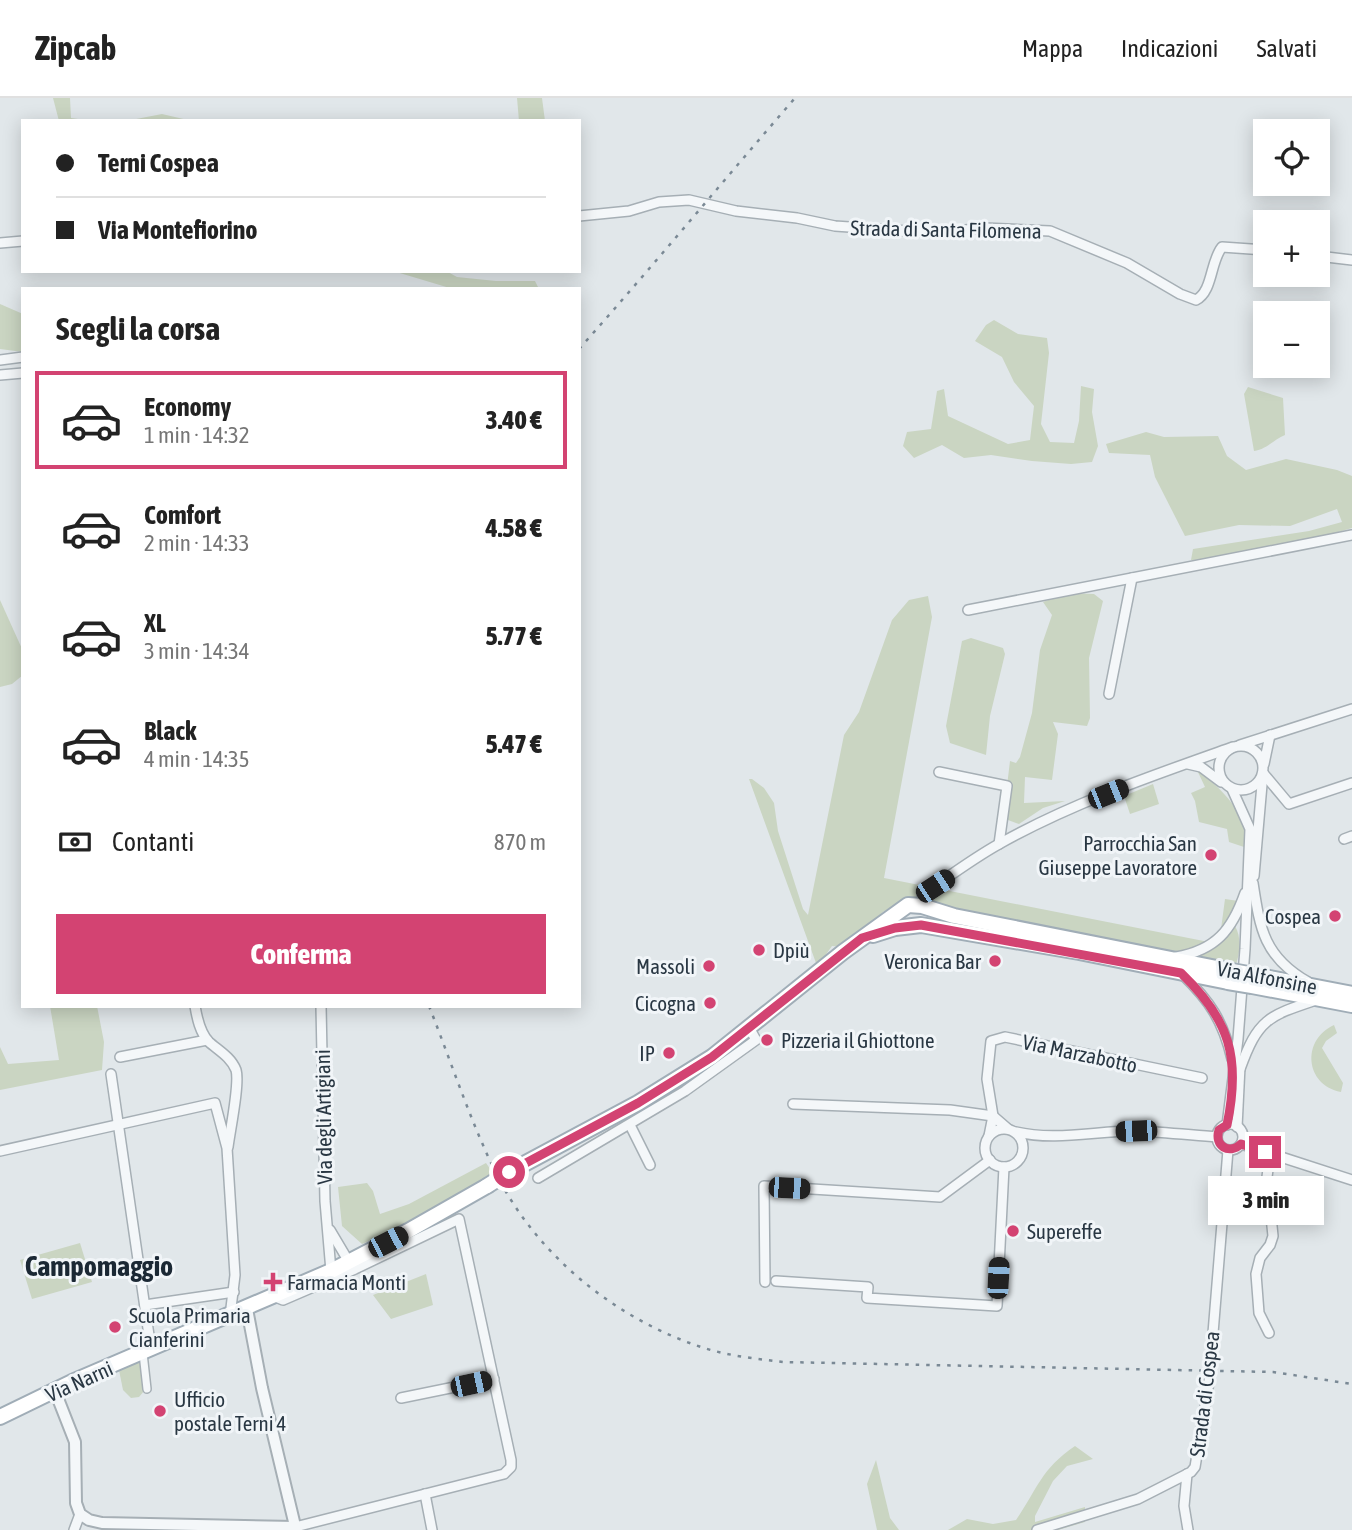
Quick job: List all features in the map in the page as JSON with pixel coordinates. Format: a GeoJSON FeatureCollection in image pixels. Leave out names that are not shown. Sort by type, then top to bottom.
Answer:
{"type":"FeatureCollection","features":[{"type":"Feature","properties":{"kind":"main road","name":"Via Alfonsine"},"geometry":{"type":"LineString","coordinates":[[349,1262],[638,1103],[712,1057],[862,938],[908,905],[922,900],[954,916],[1161,958],[1230,976],[1317,993],[1352,1005]]}},
{"type":"Feature","properties":{"kind":"main road","name":"Via Alfonsine"},"geometry":{"type":"LineString","coordinates":[[862,938],[895,928],[921,925],[1181,973],[1230,976]]}},
{"type":"Feature","properties":{"kind":"main road","name":"Via Alfonsine"},"geometry":{"type":"LineString","coordinates":[[1317,993],[1352,994]]}},
{"type":"Feature","properties":{"kind":"main road","name":"Via Narni"},"geometry":{"type":"LineString","coordinates":[[0,1417],[349,1262]]}},
{"type":"Feature","properties":{"kind":"street","name":"Strada di Santa Filomena"},"geometry":{"type":"LineString","coordinates":[[581,216],[629,211],[659,202],[689,200],[736,211],[797,218],[835,226],[936,233],[985,228],[1050,231],[1127,263],[1180,294],[1196,300],[1201,298],[1206,288],[1215,255],[1222,247],[1253,249]]}},
{"type":"Feature","properties":{"kind":"street"},"geometry":{"type":"LineString","coordinates":[[0,243],[21,241]]}},
{"type":"Feature","properties":{"kind":"street"},"geometry":{"type":"LineString","coordinates":[[1330,257],[1352,260]]}},
{"type":"Feature","properties":{"kind":"street"},"geometry":{"type":"LineString","coordinates":[[5,375],[3,359],[21,357]]}},
{"type":"Feature","properties":{"kind":"street"},"geometry":{"type":"LineString","coordinates":[[968,610],[1352,535]]}},
{"type":"Feature","properties":{"kind":"street"},"geometry":{"type":"LineString","coordinates":[[1110,694],[1132,578]]}},
{"type":"Feature","properties":{"kind":"street"},"geometry":{"type":"LineString","coordinates":[[921,925],[919,914],[922,900],[999,844],[1085,803],[1186,764],[1352,709]]}},
{"type":"Feature","properties":{"kind":"street"},"geometry":{"type":"LineString","coordinates":[[1237,1127],[1227,1125],[1219,1130],[1217,1137],[1222,1147],[1235,1149],[1241,1144],[1243,1137],[1237,1127],[1238,1039],[1251,884],[1265,753],[1270,736]]}},
{"type":"Feature","properties":{"kind":"street"},"geometry":{"type":"LineString","coordinates":[[1259,739],[1265,753]]}},
{"type":"Feature","properties":{"kind":"street"},"geometry":{"type":"LineString","coordinates":[[1227,1125],[1237,1068],[1249,1044],[1273,1015],[1317,993],[1276,956],[1262,934],[1251,884],[1250,829],[1219,767],[1223,755],[1236,747],[1246,746],[1258,753],[1264,769],[1289,804],[1352,783]]}},
{"type":"Feature","properties":{"kind":"street"},"geometry":{"type":"LineString","coordinates":[[1186,764],[1206,769],[1229,787],[1261,794]]}},
{"type":"Feature","properties":{"kind":"street"},"geometry":{"type":"LineString","coordinates":[[1247,790],[1258,784],[1264,769]]}},
{"type":"Feature","properties":{"kind":"street"},"geometry":{"type":"LineString","coordinates":[[939,772],[1007,786],[999,844]]}},
{"type":"Feature","properties":{"kind":"street"},"geometry":{"type":"LineString","coordinates":[[1161,958],[1187,955],[1209,946],[1234,921],[1251,884]]}},
{"type":"Feature","properties":{"kind":"street"},"geometry":{"type":"LineString","coordinates":[[1181,973],[1218,1016],[1237,1068]]}},
{"type":"Feature","properties":{"kind":"street"},"geometry":{"type":"LineString","coordinates":[[195,1008],[198,1022],[207,1040],[222,1051],[236,1070],[228,1148],[235,1275],[230,1315]]}},
{"type":"Feature","properties":{"kind":"street","name":"Via degli Artigiani"},"geometry":{"type":"LineString","coordinates":[[321,1008],[325,1201],[331,1271]]}},
{"type":"Feature","properties":{"kind":"street","name":"Via Alfonsine"},"geometry":{"type":"LineString","coordinates":[[538,1178],[685,1091],[756,1040],[750,1028]]}},
{"type":"Feature","properties":{"kind":"street","name":"Via Marzabotto"},"geometry":{"type":"LineString","coordinates":[[990,1160],[985,1148],[993,1116],[987,1079],[991,1041],[1004,1037],[1202,1079]]}},
{"type":"Feature","properties":{"kind":"street"},"geometry":{"type":"LineString","coordinates":[[120,1057],[207,1040]]}},
{"type":"Feature","properties":{"kind":"street"},"geometry":{"type":"LineString","coordinates":[[111,1074],[145,1306],[147,1389]]}},
{"type":"Feature","properties":{"kind":"street"},"geometry":{"type":"LineString","coordinates":[[0,1151],[215,1103],[228,1148]]}},
{"type":"Feature","properties":{"kind":"street"},"geometry":{"type":"LineString","coordinates":[[765,1282],[764,1186],[940,1197],[990,1160],[1004,1167],[1016,1163],[1024,1147],[1023,1142],[1012,1131],[993,1116],[950,1110],[793,1104]]}},
{"type":"Feature","properties":{"kind":"street"},"geometry":{"type":"LineString","coordinates":[[630,1125],[650,1165]]}},
{"type":"Feature","properties":{"kind":"street"},"geometry":{"type":"LineString","coordinates":[[989,1136],[999,1129],[1039,1138],[1075,1133],[1136,1131],[1217,1137]]}},
{"type":"Feature","properties":{"kind":"street"},"geometry":{"type":"LineString","coordinates":[[1024,1147],[1039,1138]]}},
{"type":"Feature","properties":{"kind":"street"},"geometry":{"type":"LineString","coordinates":[[1241,1144],[1352,1180]]}},
{"type":"Feature","properties":{"kind":"street","name":"Strada di Cospea"},"geometry":{"type":"LineString","coordinates":[[1037,1530],[1138,1499],[1187,1474],[1195,1467],[1209,1382],[1228,1150]]}},
{"type":"Feature","properties":{"kind":"street"},"geometry":{"type":"LineString","coordinates":[[1269,1333],[1259,1312],[1256,1274],[1260,1258],[1273,1236],[1267,1177],[1270,1154]]}},
{"type":"Feature","properties":{"kind":"street"},"geometry":{"type":"LineString","coordinates":[[776,1281],[868,1287],[867,1298],[997,1306],[1004,1167]]}},
{"type":"Feature","properties":{"kind":"street","name":"Via Narni"},"geometry":{"type":"LineString","coordinates":[[273,1296],[282,1300],[295,1295],[459,1219],[494,1379]]}},
{"type":"Feature","properties":{"kind":"street","name":"Via degli Artigiani"},"geometry":{"type":"LineString","coordinates":[[329,1228],[349,1262]]}},
{"type":"Feature","properties":{"kind":"street"},"geometry":{"type":"LineString","coordinates":[[235,1275],[247,1309],[262,1388],[295,1529]]}},
{"type":"Feature","properties":{"kind":"street"},"geometry":{"type":"LineString","coordinates":[[145,1306],[234,1293]]}},
{"type":"Feature","properties":{"kind":"street"},"geometry":{"type":"LineString","coordinates":[[55,1391],[75,1442],[75,1503],[80,1514],[89,1520],[102,1523],[295,1529],[504,1474],[511,1468],[494,1379],[401,1398]]}},
{"type":"Feature","properties":{"kind":"street"},"geometry":{"type":"LineString","coordinates":[[1187,1474],[1184,1506],[1188,1530]]}},
{"type":"Feature","properties":{"kind":"street"},"geometry":{"type":"LineString","coordinates":[[425,1494],[432,1530]]}},
{"type":"Feature","properties":{"kind":"street"},"geometry":{"type":"LineString","coordinates":[[74,1530],[80,1514]]}},
{"type":"Feature","properties":{"kind":"green space"},"geometry":{"type":"Polygon","coordinates":[[[53,98],[70,98],[71,118],[78,119],[58,119],[53,98]]]}},
{"type":"Feature","properties":{"kind":"green space"},"geometry":{"type":"Polygon","coordinates":[[[517,98],[542,98],[545,119],[519,119],[517,98]]]}},
{"type":"Feature","properties":{"kind":"green space"},"geometry":{"type":"Polygon","coordinates":[[[162,114],[183,119],[136,119],[162,114]]]}},
{"type":"Feature","properties":{"kind":"green space"},"geometry":{"type":"Polygon","coordinates":[[[400,273],[450,273],[457,277],[496,281],[535,281],[538,287],[446,287],[400,273]]]}},
{"type":"Feature","properties":{"kind":"green space"},"geometry":{"type":"Polygon","coordinates":[[[0,304],[21,313],[21,352],[0,349],[0,304]]]}},
{"type":"Feature","properties":{"kind":"green space"},"geometry":{"type":"Polygon","coordinates":[[[994,320],[1018,334],[1047,338],[1049,353],[1041,424],[1050,442],[1074,443],[1079,421],[1081,386],[1094,389],[1092,412],[1098,446],[1092,462],[1071,464],[991,455],[964,458],[942,445],[914,458],[903,446],[907,432],[931,429],[937,391],[944,389],[948,416],[1008,444],[1030,440],[1034,406],[1014,382],[1002,357],[975,341],[986,325],[994,320]]]}},
{"type":"Feature","properties":{"kind":"green space"},"geometry":{"type":"Polygon","coordinates":[[[1248,387],[1283,398],[1285,435],[1254,451],[1244,394],[1248,387]]]}},
{"type":"Feature","properties":{"kind":"green space"},"geometry":{"type":"Polygon","coordinates":[[[1146,432],[1164,437],[1218,436],[1227,456],[1246,470],[1286,459],[1352,476],[1352,528],[1251,553],[1191,560],[1193,549],[1309,531],[1342,522],[1337,509],[1290,526],[1239,525],[1185,536],[1155,477],[1150,455],[1109,453],[1106,444],[1146,432]]]}},
{"type":"Feature","properties":{"kind":"green space"},"geometry":{"type":"Polygon","coordinates":[[[1067,593],[1094,594],[1103,601],[1089,658],[1090,718],[1087,726],[1053,722],[1058,734],[1052,780],[1025,777],[1024,803],[1065,801],[1043,808],[1019,824],[1008,820],[1007,786],[1010,761],[1016,763],[1020,757],[1032,713],[1040,650],[1052,615],[1043,602],[1067,593]]]}},
{"type":"Feature","properties":{"kind":"green space"},"geometry":{"type":"Polygon","coordinates":[[[928,596],[932,617],[884,878],[1219,944],[1225,899],[1245,902],[1235,926],[1240,946],[1235,967],[903,900],[883,912],[843,947],[832,946],[822,960],[816,963],[749,779],[764,788],[774,803],[778,831],[803,909],[808,915],[844,735],[859,712],[892,620],[909,600],[928,596]]]}},
{"type":"Feature","properties":{"kind":"green space"},"geometry":{"type":"Polygon","coordinates":[[[0,600],[21,647],[21,677],[12,684],[0,687],[0,600]]]}},
{"type":"Feature","properties":{"kind":"green space"},"geometry":{"type":"Polygon","coordinates":[[[971,638],[1003,648],[1005,654],[990,716],[986,755],[950,743],[946,726],[962,641],[971,638]]]}},
{"type":"Feature","properties":{"kind":"green space"},"geometry":{"type":"Polygon","coordinates":[[[1197,770],[1218,788],[1236,809],[1244,825],[1247,848],[1229,842],[1227,829],[1199,822],[1191,793],[1205,787],[1197,770]]]}},
{"type":"Feature","properties":{"kind":"green space"},"geometry":{"type":"Polygon","coordinates":[[[1153,784],[1159,804],[1130,814],[1124,796],[1153,784]]]}},
{"type":"Feature","properties":{"kind":"green space"},"geometry":{"type":"Polygon","coordinates":[[[50,1008],[97,1008],[104,1042],[102,1070],[0,1090],[0,1047],[8,1064],[59,1060],[50,1008]]]}},
{"type":"Feature","properties":{"kind":"green space"},"geometry":{"type":"Polygon","coordinates":[[[1334,1025],[1337,1033],[1326,1041],[1322,1048],[1343,1083],[1341,1092],[1320,1081],[1312,1062],[1316,1041],[1334,1025]]]}},
{"type":"Feature","properties":{"kind":"green space"},"geometry":{"type":"Polygon","coordinates":[[[486,1163],[493,1173],[462,1194],[362,1244],[342,1226],[338,1187],[367,1183],[373,1191],[380,1214],[409,1204],[486,1163]]]}},
{"type":"Feature","properties":{"kind":"green space"},"geometry":{"type":"Polygon","coordinates":[[[80,1243],[92,1282],[32,1299],[20,1260],[80,1243]]]}},
{"type":"Feature","properties":{"kind":"green space"},"geometry":{"type":"Polygon","coordinates":[[[426,1274],[433,1305],[391,1319],[373,1295],[426,1274]]]}},
{"type":"Feature","properties":{"kind":"green space"},"geometry":{"type":"Polygon","coordinates":[[[142,1361],[144,1391],[139,1397],[131,1398],[123,1390],[119,1370],[142,1361]]]}},
{"type":"Feature","properties":{"kind":"green space"},"geometry":{"type":"Polygon","coordinates":[[[1075,1446],[1093,1459],[1067,1466],[1053,1481],[1035,1516],[1035,1522],[1085,1507],[1085,1522],[1058,1530],[948,1530],[967,1519],[993,1524],[1016,1520],[1047,1471],[1075,1446]]]}},
{"type":"Feature","properties":{"kind":"green space"},"geometry":{"type":"Polygon","coordinates":[[[876,1460],[890,1518],[899,1530],[877,1530],[867,1484],[876,1460]]]}},
{"type":"Feature","properties":{"kind":"railway"},"geometry":{"type":"LineString","coordinates":[[581,347],[795,98]]}},
{"type":"Feature","properties":{"kind":"railway"},"geometry":{"type":"LineString","coordinates":[[430,1008],[492,1165],[529,1226],[579,1278],[608,1300],[671,1335],[724,1353],[783,1362],[1273,1372],[1352,1384]]}},
{"type":"Feature","properties":{"kind":"place","name":"Parrocchia San Giuseppe Lavoratore"},"geometry":{"type":"Point","coordinates":[1211,855]}},
{"type":"Feature","properties":{"kind":"place","name":"Cospea"},"geometry":{"type":"Point","coordinates":[1335,916]}},
{"type":"Feature","properties":{"kind":"place","name":"Dpiù"},"geometry":{"type":"Point","coordinates":[759,950]}},
{"type":"Feature","properties":{"kind":"place","name":"Veronica Bar"},"geometry":{"type":"Point","coordinates":[995,961]}},
{"type":"Feature","properties":{"kind":"place","name":"Massoli"},"geometry":{"type":"Point","coordinates":[709,966]}},
{"type":"Feature","properties":{"kind":"place","name":"Cicogna"},"geometry":{"type":"Point","coordinates":[710,1003]}},
{"type":"Feature","properties":{"kind":"place","name":"Pizzeria il Ghiottone"},"geometry":{"type":"Point","coordinates":[767,1040]}},
{"type":"Feature","properties":{"kind":"place","name":"IP"},"geometry":{"type":"Point","coordinates":[669,1053]}},
{"type":"Feature","properties":{"kind":"place","name":"Supereffe"},"geometry":{"type":"Point","coordinates":[1013,1231]}},
{"type":"Feature","properties":{"kind":"place","name":"Farmacia Monti"},"geometry":{"type":"Point","coordinates":[273,1282]}},
{"type":"Feature","properties":{"kind":"place","name":"Scuola Primaria Cianferini"},"geometry":{"type":"Point","coordinates":[115,1327]}},
{"type":"Feature","properties":{"kind":"place","name":"Ufficio postale Terni 4"},"geometry":{"type":"Point","coordinates":[160,1411]}},
{"type":"Feature","properties":{"kind":"district","name":"Campomaggio"},"geometry":{"type":"Point","coordinates":[99,1266]}},
{"type":"Feature","properties":{"kind":"route"},"geometry":{"type":"LineString","coordinates":[[509,1172],[638,1103],[712,1057],[862,938],[895,928],[921,925],[1079,952],[1181,973],[1218,1016],[1234,1068],[1227,1125],[1219,1130],[1218,1140],[1222,1147],[1228,1150],[1241,1144],[1265,1152]]}}]}
